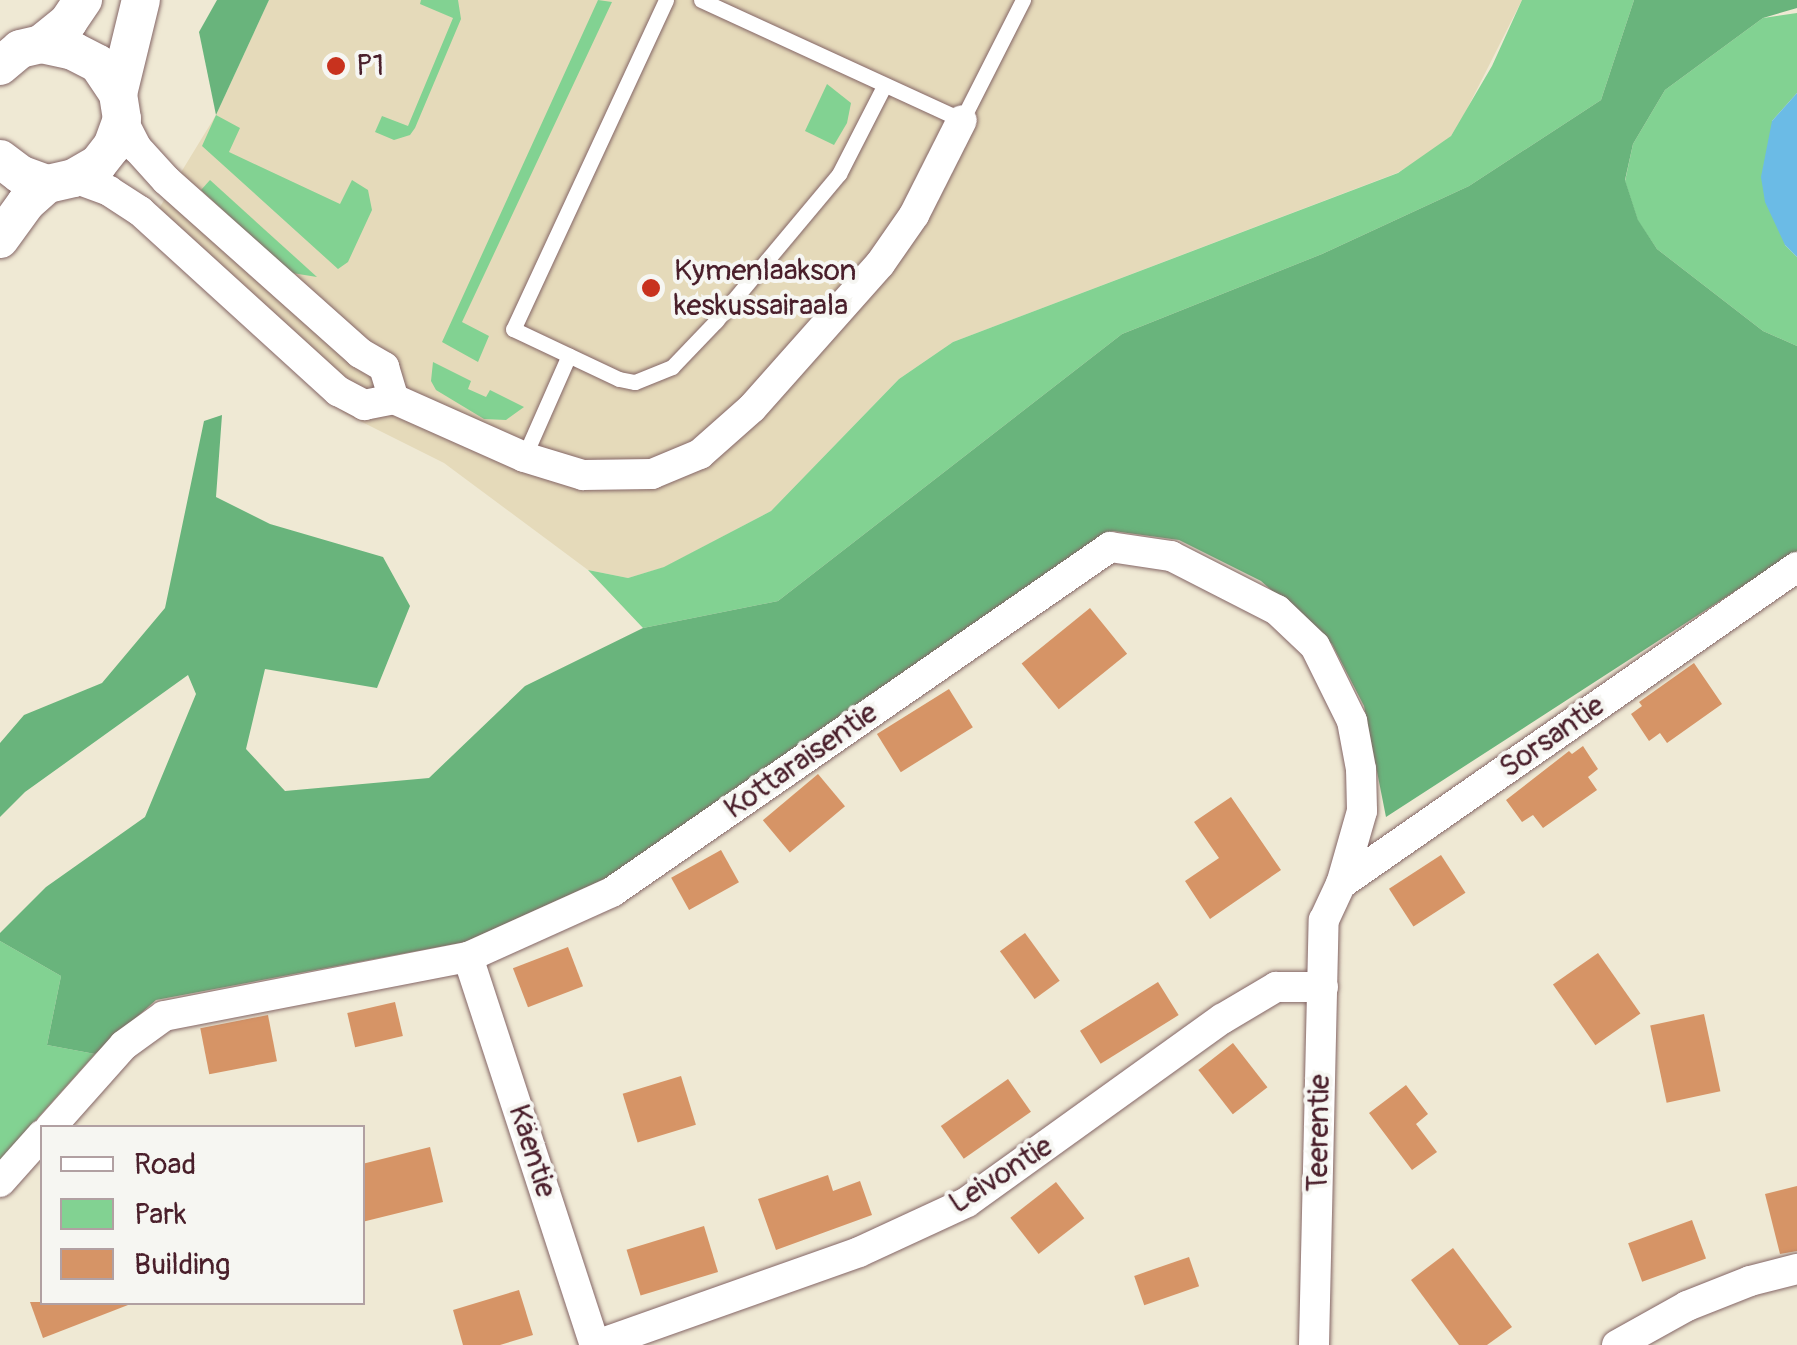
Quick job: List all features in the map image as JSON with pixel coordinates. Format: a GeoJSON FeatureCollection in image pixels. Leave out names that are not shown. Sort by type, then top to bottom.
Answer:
{"type":"FeatureCollection","features":[{"type":"Feature","properties":{"kind":"street"},"geometry":{"type":"LineString","coordinates":[[15,51],[68,22],[83,0]]}},
{"type":"Feature","properties":{"kind":"street"},"geometry":{"type":"LineString","coordinates":[[0,239],[26,203],[98,164],[112,146],[141,0]]}},
{"type":"Feature","properties":{"kind":"street"},"geometry":{"type":"LineString","coordinates":[[15,51],[74,51],[98,64],[137,148],[166,180],[350,344],[384,368],[394,399]]}},
{"type":"Feature","properties":{"kind":"street"},"geometry":{"type":"LineString","coordinates":[[0,159],[20,174],[109,191],[140,211],[338,391],[364,405],[394,399],[524,457],[583,475],[652,474],[700,454],[752,408],[880,264],[914,215],[962,120]]}},
{"type":"Feature","properties":{"kind":"street","name":"Kottaraisentie"},"geometry":{"type":"LineString","coordinates":[[53,1125],[124,1046],[164,1016],[468,957],[612,892],[1110,547],[1171,556],[1276,610],[1315,646],[1352,721],[1361,769],[1362,811],[1340,884]]}},
{"type":"Feature","properties":{"kind":"street","name":"Sorsantie"},"geometry":{"type":"LineString","coordinates":[[1340,884],[1797,567]]}},
{"type":"Feature","properties":{"kind":"street","name":"Teerentie"},"geometry":{"type":"LineString","coordinates":[[1314,1345],[1324,920],[1340,884]]}},
{"type":"Feature","properties":{"kind":"street","name":"Käentie"},"geometry":{"type":"LineString","coordinates":[[468,957],[596,1345]]}},
{"type":"Feature","properties":{"kind":"street","name":"Leivontie"},"geometry":{"type":"LineString","coordinates":[[596,1345],[859,1252],[967,1202],[1222,1019],[1276,988],[1322,987]]}},
{"type":"Feature","properties":{"kind":"street"},"geometry":{"type":"LineString","coordinates":[[0,1182],[40,1138]]}},
{"type":"Feature","properties":{"kind":"street"},"geometry":{"type":"LineString","coordinates":[[1617,1345],[1687,1306],[1750,1280],[1797,1269]]}},
{"type":"Feature","properties":{"kind":"lane"},"geometry":{"type":"LineString","coordinates":[[666,0],[513,329],[569,356],[635,382],[672,366],[814,208],[839,174],[884,86]]}},
{"type":"Feature","properties":{"kind":"lane"},"geometry":{"type":"LineString","coordinates":[[701,0],[962,120],[1023,0]]}},
{"type":"Feature","properties":{"kind":"lane"},"geometry":{"type":"LineString","coordinates":[[524,457],[569,356]]}},
{"type":"Feature","properties":{"kind":"shaded area","name":"Kymenlaakson keskussairaala"},"geometry":{"type":"Polygon","coordinates":[[[269,0],[1522,0],[1465,113],[1451,136],[1432,152],[1397,173],[953,342],[899,379],[771,511],[665,567],[628,578],[588,570],[444,463],[344,413],[144,233],[216,115],[269,0]]]}},
{"type":"Feature","properties":{"kind":"green space"},"geometry":{"type":"Polygon","coordinates":[[[217,0],[269,0],[216,115],[199,32],[217,0]]]}},
{"type":"Feature","properties":{"kind":"green space"},"geometry":{"type":"Polygon","coordinates":[[[421,0],[458,0],[461,19],[415,128],[410,135],[394,140],[375,132],[382,116],[408,126],[453,18],[420,4],[421,0]]]}},
{"type":"Feature","properties":{"kind":"green space"},"geometry":{"type":"Polygon","coordinates":[[[598,0],[612,2],[462,322],[489,336],[478,362],[442,342],[598,0]]]}},
{"type":"Feature","properties":{"kind":"green space"},"geometry":{"type":"Polygon","coordinates":[[[1522,0],[1634,0],[1601,100],[1469,186],[1322,254],[1122,334],[778,601],[643,628],[588,570],[628,578],[664,567],[771,511],[899,379],[953,342],[1398,173],[1451,136],[1492,66],[1522,0]]]}},
{"type":"Feature","properties":{"kind":"green space"},"geometry":{"type":"Polygon","coordinates":[[[1634,0],[1797,0],[1797,8],[1763,18],[1665,90],[1633,144],[1625,180],[1638,220],[1657,249],[1763,331],[1797,346],[1797,551],[1386,817],[1364,706],[1332,644],[1261,581],[1179,540],[1113,531],[611,876],[465,942],[156,1000],[95,1054],[47,1045],[61,976],[0,941],[0,933],[46,887],[145,817],[196,694],[188,675],[25,792],[0,817],[0,743],[24,715],[102,683],[165,608],[204,421],[222,415],[216,497],[270,524],[383,557],[410,606],[377,688],[265,669],[246,749],[285,791],[429,778],[525,686],[643,628],[778,601],[1122,334],[1322,254],[1469,186],[1601,100],[1634,0]]]}},
{"type":"Feature","properties":{"kind":"green space"},"geometry":{"type":"Polygon","coordinates":[[[1797,13],[1797,93],[1772,121],[1785,245],[1797,257],[1797,346],[1763,331],[1657,249],[1638,221],[1625,181],[1633,144],[1665,90],[1763,18],[1797,13]]]}},
{"type":"Feature","properties":{"kind":"green space"},"geometry":{"type":"Polygon","coordinates":[[[827,84],[851,103],[847,123],[834,145],[805,131],[827,84]]]}},
{"type":"Feature","properties":{"kind":"green space"},"geometry":{"type":"Polygon","coordinates":[[[216,115],[240,128],[229,152],[340,204],[352,180],[368,190],[372,210],[348,262],[338,269],[202,146],[216,115]]]}},
{"type":"Feature","properties":{"kind":"green space"},"geometry":{"type":"Polygon","coordinates":[[[210,180],[317,277],[292,273],[201,190],[210,180]]]}},
{"type":"Feature","properties":{"kind":"green space"},"geometry":{"type":"Polygon","coordinates":[[[433,362],[471,381],[468,389],[486,397],[490,390],[524,407],[506,420],[484,419],[436,390],[431,381],[433,362]]]}},
{"type":"Feature","properties":{"kind":"green space"},"geometry":{"type":"Polygon","coordinates":[[[0,941],[61,976],[47,1045],[95,1054],[0,1160],[0,941]]]}},
{"type":"Feature","properties":{"kind":"water"},"geometry":{"type":"Polygon","coordinates":[[[1797,93],[1797,257],[1785,245],[1765,202],[1761,177],[1772,121],[1797,93]]]}},
{"type":"Feature","properties":{"kind":"building"},"geometry":{"type":"Polygon","coordinates":[[[1090,608],[1127,654],[1059,709],[1022,663],[1090,608]]]}},
{"type":"Feature","properties":{"kind":"building"},"geometry":{"type":"Polygon","coordinates":[[[1694,663],[1722,704],[1667,743],[1660,733],[1649,741],[1631,714],[1642,706],[1639,702],[1694,663]]]}},
{"type":"Feature","properties":{"kind":"building"},"geometry":{"type":"Polygon","coordinates":[[[949,689],[973,727],[901,772],[877,734],[949,689]]]}},
{"type":"Feature","properties":{"kind":"building"},"geometry":{"type":"Polygon","coordinates":[[[1583,746],[1598,769],[1588,777],[1597,790],[1543,828],[1533,815],[1522,822],[1506,800],[1569,751],[1572,754],[1583,746]]]}},
{"type":"Feature","properties":{"kind":"building"},"geometry":{"type":"Polygon","coordinates":[[[818,774],[845,806],[790,852],[763,820],[818,774]]]}},
{"type":"Feature","properties":{"kind":"building"},"geometry":{"type":"Polygon","coordinates":[[[1231,797],[1281,870],[1210,919],[1185,881],[1219,858],[1194,822],[1231,797]]]}},
{"type":"Feature","properties":{"kind":"building"},"geometry":{"type":"Polygon","coordinates":[[[721,850],[739,882],[689,910],[671,878],[721,850]]]}},
{"type":"Feature","properties":{"kind":"building"},"geometry":{"type":"Polygon","coordinates":[[[1441,855],[1466,893],[1414,927],[1389,889],[1441,855]]]}},
{"type":"Feature","properties":{"kind":"building"},"geometry":{"type":"Polygon","coordinates":[[[1025,933],[1060,981],[1035,999],[1000,951],[1025,933]]]}},
{"type":"Feature","properties":{"kind":"building"},"geometry":{"type":"Polygon","coordinates":[[[568,947],[583,986],[528,1007],[513,968],[568,947]]]}},
{"type":"Feature","properties":{"kind":"building"},"geometry":{"type":"Polygon","coordinates":[[[1598,953],[1640,1014],[1595,1045],[1553,985],[1598,953]]]}},
{"type":"Feature","properties":{"kind":"building"},"geometry":{"type":"Polygon","coordinates":[[[1158,982],[1179,1015],[1101,1064],[1080,1031],[1158,982]]]}},
{"type":"Feature","properties":{"kind":"building"},"geometry":{"type":"Polygon","coordinates":[[[395,1002],[403,1036],[355,1047],[347,1013],[395,1002]]]}},
{"type":"Feature","properties":{"kind":"building"},"geometry":{"type":"Polygon","coordinates":[[[1704,1014],[1720,1091],[1667,1103],[1650,1025],[1704,1014]]]}},
{"type":"Feature","properties":{"kind":"building"},"geometry":{"type":"Polygon","coordinates":[[[268,1015],[277,1061],[209,1074],[200,1028],[268,1015]]]}},
{"type":"Feature","properties":{"kind":"building"},"geometry":{"type":"Polygon","coordinates":[[[1233,1043],[1267,1087],[1233,1114],[1198,1070],[1233,1043]]]}},
{"type":"Feature","properties":{"kind":"building"},"geometry":{"type":"Polygon","coordinates":[[[681,1076],[696,1125],[638,1143],[623,1094],[681,1076]]]}},
{"type":"Feature","properties":{"kind":"building"},"geometry":{"type":"Polygon","coordinates":[[[1008,1079],[1031,1112],[964,1159],[941,1126],[1008,1079]]]}},
{"type":"Feature","properties":{"kind":"building"},"geometry":{"type":"Polygon","coordinates":[[[1406,1085],[1428,1114],[1416,1124],[1437,1152],[1412,1170],[1369,1113],[1406,1085]]]}},
{"type":"Feature","properties":{"kind":"building"},"geometry":{"type":"Polygon","coordinates":[[[430,1147],[443,1202],[365,1221],[365,1163],[430,1147]]]}},
{"type":"Feature","properties":{"kind":"building"},"geometry":{"type":"Polygon","coordinates":[[[828,1175],[833,1191],[860,1181],[872,1215],[776,1250],[758,1199],[828,1175]]]}},
{"type":"Feature","properties":{"kind":"building"},"geometry":{"type":"Polygon","coordinates":[[[1056,1182],[1084,1218],[1039,1254],[1010,1218],[1056,1182]]]}},
{"type":"Feature","properties":{"kind":"building"},"geometry":{"type":"Polygon","coordinates":[[[1797,1186],[1797,1251],[1780,1254],[1765,1194],[1797,1186]]]}},
{"type":"Feature","properties":{"kind":"building"},"geometry":{"type":"Polygon","coordinates":[[[1692,1220],[1706,1259],[1642,1282],[1628,1243],[1692,1220]]]}},
{"type":"Feature","properties":{"kind":"building"},"geometry":{"type":"Polygon","coordinates":[[[704,1226],[718,1272],[641,1296],[627,1250],[704,1226]]]}},
{"type":"Feature","properties":{"kind":"building"},"geometry":{"type":"Polygon","coordinates":[[[1453,1248],[1512,1327],[1487,1345],[1459,1345],[1411,1280],[1453,1248]]]}},
{"type":"Feature","properties":{"kind":"building"},"geometry":{"type":"Polygon","coordinates":[[[1189,1257],[1199,1286],[1144,1305],[1134,1276],[1189,1257]]]}},
{"type":"Feature","properties":{"kind":"building"},"geometry":{"type":"Polygon","coordinates":[[[519,1290],[533,1335],[500,1345],[463,1345],[453,1310],[519,1290]]]}},
{"type":"Feature","properties":{"kind":"building"},"geometry":{"type":"Polygon","coordinates":[[[30,1302],[128,1305],[43,1338],[30,1302]]]}},
{"type":"Feature","properties":{"kind":"place","name":"P1"},"geometry":{"type":"Point","coordinates":[336,66]}},
{"type":"Feature","properties":{"kind":"place","name":"Kymenlaakson keskussairaala"},"geometry":{"type":"Point","coordinates":[651,288]}}]}
